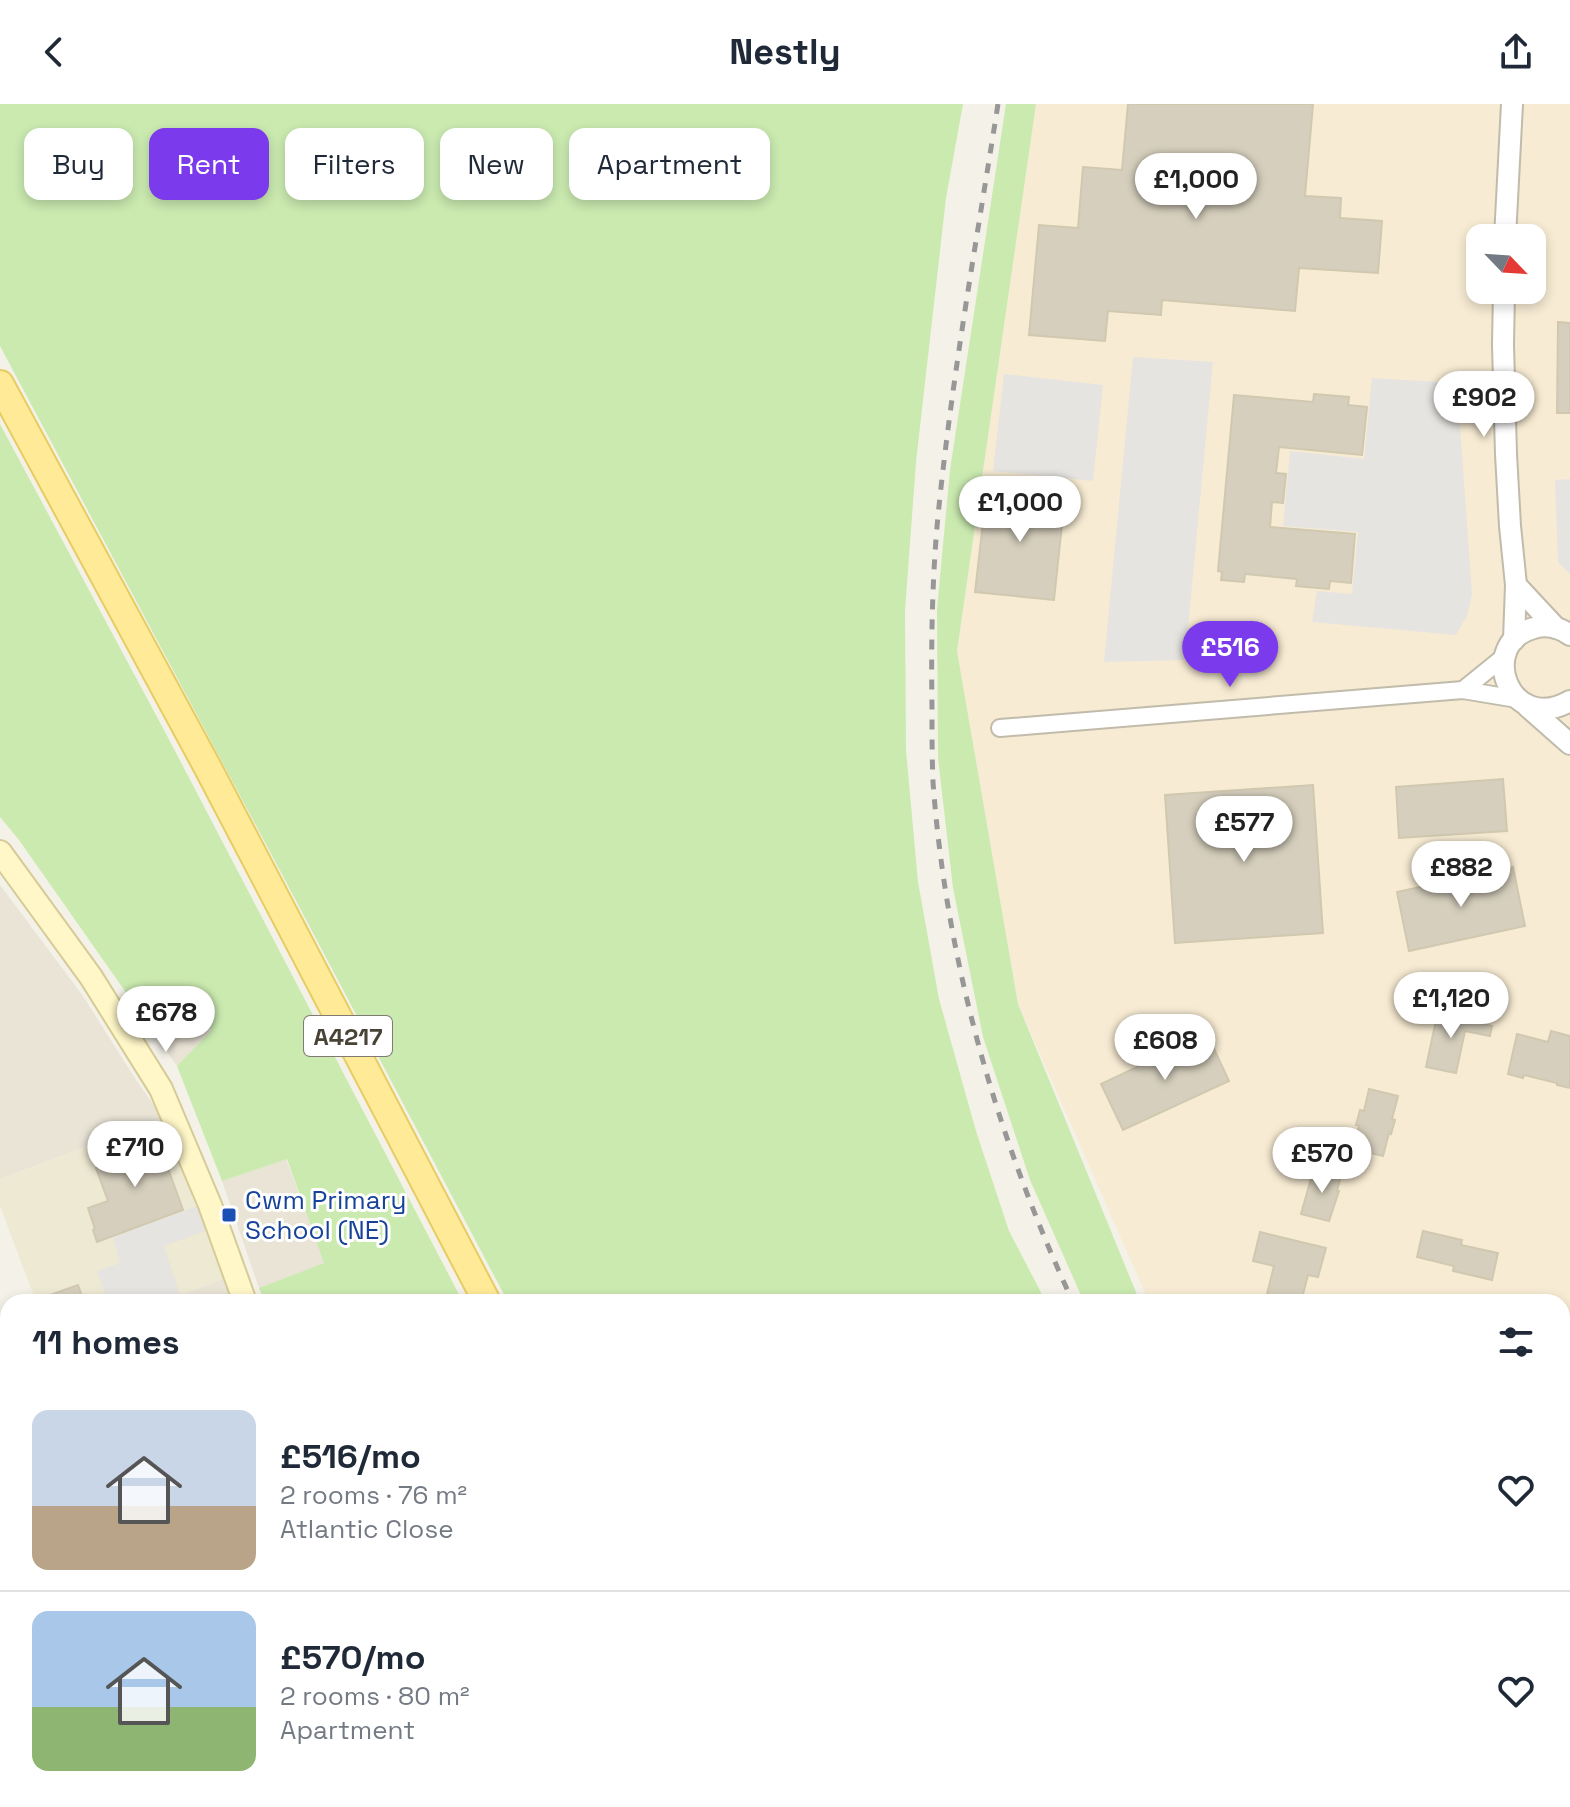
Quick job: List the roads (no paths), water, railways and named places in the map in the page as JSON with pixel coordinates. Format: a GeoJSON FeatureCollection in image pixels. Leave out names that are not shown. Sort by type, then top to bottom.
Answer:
{"type":"FeatureCollection","features":[{"type":"Feature","properties":{"kind":"main road","name":"A4217"},"geometry":{"type":"LineString","coordinates":[[0,384],[209,770],[483,1294]]}},
{"type":"Feature","properties":{"kind":"main road"},"geometry":{"type":"LineString","coordinates":[[0,852],[91,977],[161,1089],[210,1205],[242,1294]]}},
{"type":"Feature","properties":{"kind":"street"},"geometry":{"type":"LineString","coordinates":[[1506,224],[1512,104]]}},
{"type":"Feature","properties":{"kind":"street"},"geometry":{"type":"LineString","coordinates":[[1504,304],[1506,454],[1516,585],[1509,648],[1503,668],[1510,690],[1570,744]]}},
{"type":"Feature","properties":{"kind":"street"},"geometry":{"type":"LineString","coordinates":[[1516,585],[1563,631]]}},
{"type":"Feature","properties":{"kind":"street"},"geometry":{"type":"LineString","coordinates":[[1463,690],[1528,629],[1547,626],[1563,631]]}},
{"type":"Feature","properties":{"kind":"street"},"geometry":{"type":"LineString","coordinates":[[1000,728],[1463,690],[1522,702],[1538,709],[1560,707],[1570,701]]}},
{"type":"Feature","properties":{"kind":"railway"},"geometry":{"type":"LineString","coordinates":[[998,104],[958,355],[939,506],[932,632],[933,782],[950,916],[979,1048],[1021,1177],[1070,1294]]}},
{"type":"Feature","properties":{"kind":"place","name":"Cwm Primary School (NE)"},"geometry":{"type":"Point","coordinates":[229,1215]}}]}
